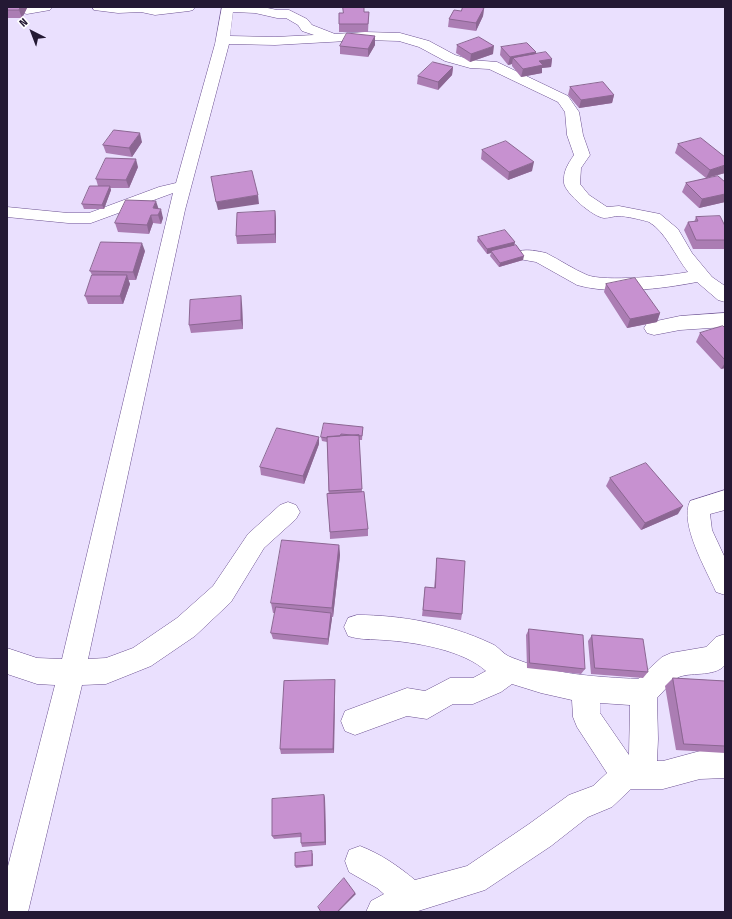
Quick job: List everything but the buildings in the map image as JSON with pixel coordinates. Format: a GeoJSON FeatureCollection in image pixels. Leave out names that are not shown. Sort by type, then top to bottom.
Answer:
{"type":"FeatureCollection","features":[{"type":"Feature","properties":{"kind":"street"},"geometry":{"type":"LineString","coordinates":[[27,10],[46,7]]}},
{"type":"Feature","properties":{"kind":"street"},"geometry":{"type":"LineString","coordinates":[[98,7],[141,8],[156,11],[189,7]]}},
{"type":"Feature","properties":{"kind":"street"},"geometry":{"type":"LineString","coordinates":[[12,912],[71,673],[183,186],[223,40],[228,8],[255,8],[277,14],[289,14],[303,22],[307,28],[335,38]]}},
{"type":"Feature","properties":{"kind":"street"},"geometry":{"type":"LineString","coordinates":[[223,40],[275,41],[366,36],[400,37],[424,44],[450,58],[470,64],[492,65],[563,100],[572,112],[575,135],[582,155],[573,168],[572,184],[583,198],[604,213],[619,211],[654,218],[672,233],[685,256],[706,281],[725,296]]}},
{"type":"Feature","properties":{"kind":"street"},"geometry":{"type":"LineString","coordinates":[[7,212],[68,218],[92,218],[159,192],[183,186]]}},
{"type":"Feature","properties":{"kind":"street"},"geometry":{"type":"LineString","coordinates":[[525,255],[540,257],[583,281],[599,284],[667,282],[701,275]]}},
{"type":"Feature","properties":{"kind":"street"},"geometry":{"type":"LineString","coordinates":[[654,328],[725,320]]}},
{"type":"Feature","properties":{"kind":"street"},"geometry":{"type":"LineString","coordinates":[[725,500],[698,508],[700,530],[725,584]]}},
{"type":"Feature","properties":{"kind":"street"},"geometry":{"type":"LineString","coordinates":[[7,661],[37,671],[71,673],[106,671],[142,656],[186,627],[222,594],[256,541],[288,512]]}},
{"type":"Feature","properties":{"kind":"street"},"geometry":{"type":"LineString","coordinates":[[357,627],[380,626],[412,631],[448,640],[483,652],[498,665],[554,683],[585,689],[643,693]]}},
{"type":"Feature","properties":{"kind":"street"},"geometry":{"type":"LineString","coordinates":[[382,912],[411,897],[474,879],[540,835],[579,805],[602,797],[625,775],[642,767],[644,739],[643,693],[671,666],[713,659],[725,646]]}},
{"type":"Feature","properties":{"kind":"street"},"geometry":{"type":"LineString","coordinates":[[355,721],[407,702],[427,705],[450,691],[473,691],[492,683],[509,669]]}},
{"type":"Feature","properties":{"kind":"street"},"geometry":{"type":"LineString","coordinates":[[585,689],[587,717],[625,775]]}},
{"type":"Feature","properties":{"kind":"street"},"geometry":{"type":"LineString","coordinates":[[625,775],[662,775],[700,765],[725,764]]}},
{"type":"Feature","properties":{"kind":"street"},"geometry":{"type":"LineString","coordinates":[[360,861],[388,877],[411,897]]}}]}
